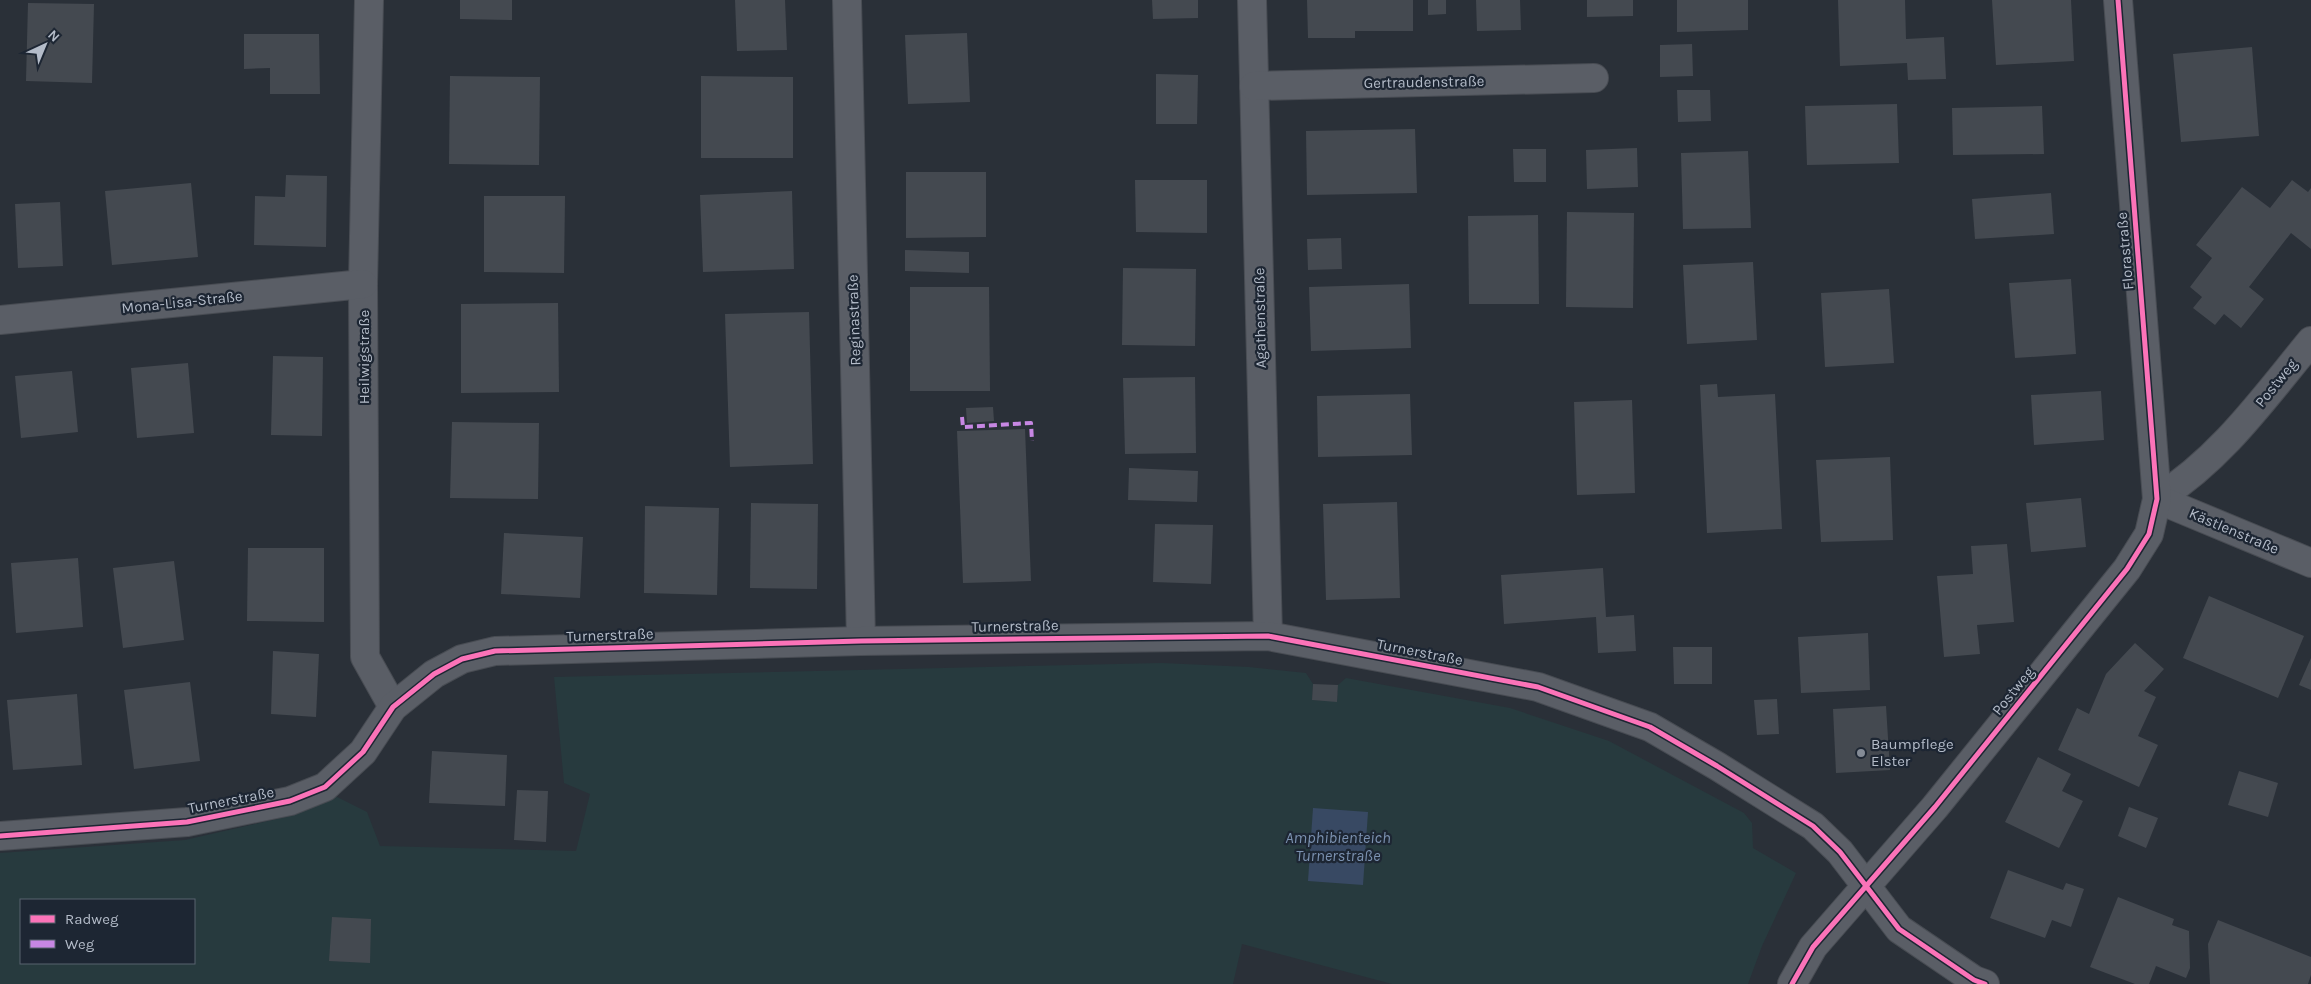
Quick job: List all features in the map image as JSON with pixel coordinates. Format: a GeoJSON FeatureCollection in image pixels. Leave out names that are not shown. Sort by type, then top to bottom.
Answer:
{"type":"FeatureCollection","features":[{"type":"Feature","properties":{"kind":"street","name":"Heilwigstraße"},"geometry":{"type":"LineString","coordinates":[[369,0],[363,284],[365,657],[393,707]]}},
{"type":"Feature","properties":{"kind":"street","name":"Reginastraße"},"geometry":{"type":"LineString","coordinates":[[847,0],[861,641]]}},
{"type":"Feature","properties":{"kind":"street","name":"Agathenstraße"},"geometry":{"type":"LineString","coordinates":[[1252,0],[1268,636]]}},
{"type":"Feature","properties":{"kind":"street","name":"Florastraße"},"geometry":{"type":"LineString","coordinates":[[2118,0],[2158,499]]}},
{"type":"Feature","properties":{"kind":"street","name":"Gertraudenstraße"},"geometry":{"type":"LineString","coordinates":[[1254,86],[1594,78]]}},
{"type":"Feature","properties":{"kind":"street","name":"Mona-Lisa-Straße"},"geometry":{"type":"LineString","coordinates":[[0,320],[363,284]]}},
{"type":"Feature","properties":{"kind":"street","name":"Postweg"},"geometry":{"type":"LineString","coordinates":[[1792,984],[1813,947],[1935,807],[2127,569],[2149,534],[2158,499],[2183,483],[2233,436],[2311,341]]}},
{"type":"Feature","properties":{"kind":"street","name":"Kästlenstraße"},"geometry":{"type":"LineString","coordinates":[[2158,499],[2311,563]]}},
{"type":"Feature","properties":{"kind":"street","name":"Turnerstraße"},"geometry":{"type":"LineString","coordinates":[[0,836],[187,822],[290,801],[324,787],[362,752],[393,707],[434,674],[462,659],[495,651],[861,641],[1268,636],[1538,686],[1650,727],[1813,826],[1840,852],[1899,929],[1974,980],[1985,984]]}},
{"type":"Feature","properties":{"kind":"green space"},"geometry":{"type":"Polygon","coordinates":[[[1162,663],[1249,667],[1306,673],[1313,684],[1312,700],[1337,701],[1338,685],[1346,678],[1510,708],[1609,741],[1744,813],[1752,823],[1753,848],[1796,873],[1762,946],[1748,984],[1392,984],[1242,944],[1233,984],[0,984],[0,853],[185,840],[294,815],[333,795],[367,812],[380,846],[576,851],[590,794],[564,783],[554,677],[1162,663]]]}},
{"type":"Feature","properties":{"kind":"water","name":"Amphibienteich Turnerstraße"},"geometry":{"type":"Polygon","coordinates":[[[1313,808],[1368,812],[1363,885],[1308,881],[1313,808]]]}},
{"type":"Feature","properties":{"kind":"building"},"geometry":{"type":"Polygon","coordinates":[[[460,0],[512,0],[512,20],[460,19],[460,0]]]}},
{"type":"Feature","properties":{"kind":"building"},"geometry":{"type":"Polygon","coordinates":[[[735,0],[785,0],[787,50],[737,51],[735,0]]]}},
{"type":"Feature","properties":{"kind":"building"},"geometry":{"type":"Polygon","coordinates":[[[1152,0],[1198,0],[1198,18],[1153,19],[1152,0]]]}},
{"type":"Feature","properties":{"kind":"building"},"geometry":{"type":"Polygon","coordinates":[[[1307,0],[1413,0],[1413,31],[1355,31],[1355,38],[1308,38],[1307,0]]]}},
{"type":"Feature","properties":{"kind":"building"},"geometry":{"type":"Polygon","coordinates":[[[1428,0],[1446,0],[1446,14],[1428,15],[1428,0]]]}},
{"type":"Feature","properties":{"kind":"building"},"geometry":{"type":"Polygon","coordinates":[[[1476,0],[1520,0],[1521,30],[1477,31],[1476,0]]]}},
{"type":"Feature","properties":{"kind":"building"},"geometry":{"type":"Polygon","coordinates":[[[1587,0],[1633,0],[1633,16],[1587,17],[1587,0]]]}},
{"type":"Feature","properties":{"kind":"building"},"geometry":{"type":"Polygon","coordinates":[[[1677,0],[1748,0],[1748,30],[1677,32],[1677,0]]]}},
{"type":"Feature","properties":{"kind":"building"},"geometry":{"type":"Polygon","coordinates":[[[1838,0],[1905,0],[1906,39],[1944,37],[1946,79],[1908,80],[1907,63],[1840,66],[1838,0]]]}},
{"type":"Feature","properties":{"kind":"building"},"geometry":{"type":"Polygon","coordinates":[[[1992,0],[2071,0],[2074,61],[1996,65],[1992,0]]]}},
{"type":"Feature","properties":{"kind":"building"},"geometry":{"type":"Polygon","coordinates":[[[28,3],[94,4],[92,83],[26,81],[28,3]]]}},
{"type":"Feature","properties":{"kind":"building"},"geometry":{"type":"Polygon","coordinates":[[[967,33],[970,102],[908,104],[905,35],[967,33]]]}},
{"type":"Feature","properties":{"kind":"building"},"geometry":{"type":"Polygon","coordinates":[[[244,34],[319,34],[320,94],[270,94],[270,68],[244,69],[244,34]]]}},
{"type":"Feature","properties":{"kind":"building"},"geometry":{"type":"Polygon","coordinates":[[[1692,44],[1693,76],[1660,77],[1660,45],[1692,44]]]}},
{"type":"Feature","properties":{"kind":"building"},"geometry":{"type":"Polygon","coordinates":[[[2252,47],[2259,136],[2181,142],[2173,54],[2252,47]]]}},
{"type":"Feature","properties":{"kind":"building"},"geometry":{"type":"Polygon","coordinates":[[[1156,74],[1198,75],[1197,124],[1156,124],[1156,74]]]}},
{"type":"Feature","properties":{"kind":"building"},"geometry":{"type":"Polygon","coordinates":[[[450,76],[540,77],[539,165],[449,164],[450,76]]]}},
{"type":"Feature","properties":{"kind":"building"},"geometry":{"type":"Polygon","coordinates":[[[701,76],[793,77],[793,158],[701,158],[701,76]]]}},
{"type":"Feature","properties":{"kind":"building"},"geometry":{"type":"Polygon","coordinates":[[[1677,90],[1710,90],[1711,121],[1678,122],[1677,90]]]}},
{"type":"Feature","properties":{"kind":"building"},"geometry":{"type":"Polygon","coordinates":[[[1897,104],[1899,163],[1807,165],[1805,106],[1897,104]]]}},
{"type":"Feature","properties":{"kind":"building"},"geometry":{"type":"Polygon","coordinates":[[[2042,106],[2044,154],[1953,155],[1952,108],[2042,106]]]}},
{"type":"Feature","properties":{"kind":"building"},"geometry":{"type":"Polygon","coordinates":[[[1415,129],[1417,193],[1307,195],[1306,131],[1415,129]]]}},
{"type":"Feature","properties":{"kind":"building"},"geometry":{"type":"Polygon","coordinates":[[[1637,148],[1638,187],[1587,189],[1586,150],[1637,148]]]}},
{"type":"Feature","properties":{"kind":"building"},"geometry":{"type":"Polygon","coordinates":[[[1513,149],[1546,149],[1546,182],[1514,182],[1513,149]]]}},
{"type":"Feature","properties":{"kind":"building"},"geometry":{"type":"Polygon","coordinates":[[[1748,151],[1751,228],[1683,229],[1681,153],[1748,151]]]}},
{"type":"Feature","properties":{"kind":"building"},"geometry":{"type":"Polygon","coordinates":[[[906,172],[986,172],[986,237],[906,238],[906,172]]]}},
{"type":"Feature","properties":{"kind":"building"},"geometry":{"type":"Polygon","coordinates":[[[286,175],[327,176],[326,247],[254,245],[255,196],[285,197],[286,175]]]}},
{"type":"Feature","properties":{"kind":"building"},"geometry":{"type":"Polygon","coordinates":[[[1135,180],[1207,180],[1207,233],[1136,232],[1135,180]]]}},
{"type":"Feature","properties":{"kind":"building"},"geometry":{"type":"Polygon","coordinates":[[[2292,180],[2308,192],[2311,188],[2311,249],[2291,233],[2249,287],[2264,299],[2241,328],[2224,314],[2215,325],[2193,308],[2202,297],[2190,287],[2212,258],[2196,245],[2242,187],[2270,208],[2292,180]]]}},
{"type":"Feature","properties":{"kind":"building"},"geometry":{"type":"Polygon","coordinates":[[[191,183],[198,257],[112,265],[105,191],[191,183]]]}},
{"type":"Feature","properties":{"kind":"building"},"geometry":{"type":"Polygon","coordinates":[[[792,191],[794,269],[703,272],[700,195],[792,191]]]}},
{"type":"Feature","properties":{"kind":"building"},"geometry":{"type":"Polygon","coordinates":[[[2051,193],[2054,234],[1975,239],[1972,199],[2051,193]]]}},
{"type":"Feature","properties":{"kind":"building"},"geometry":{"type":"Polygon","coordinates":[[[484,196],[565,196],[564,273],[484,272],[484,196]]]}},
{"type":"Feature","properties":{"kind":"building"},"geometry":{"type":"Polygon","coordinates":[[[60,202],[63,266],[18,268],[15,204],[60,202]]]}},
{"type":"Feature","properties":{"kind":"building"},"geometry":{"type":"Polygon","coordinates":[[[1567,212],[1634,213],[1633,308],[1566,307],[1567,212]]]}},
{"type":"Feature","properties":{"kind":"building"},"geometry":{"type":"Polygon","coordinates":[[[1538,215],[1539,304],[1469,304],[1468,216],[1538,215]]]}},
{"type":"Feature","properties":{"kind":"building"},"geometry":{"type":"Polygon","coordinates":[[[1341,238],[1342,269],[1308,270],[1307,239],[1341,238]]]}},
{"type":"Feature","properties":{"kind":"building"},"geometry":{"type":"Polygon","coordinates":[[[905,250],[969,252],[969,273],[905,271],[905,250]]]}},
{"type":"Feature","properties":{"kind":"building"},"geometry":{"type":"Polygon","coordinates":[[[1753,262],[1757,340],[1687,344],[1683,265],[1753,262]]]}},
{"type":"Feature","properties":{"kind":"building"},"geometry":{"type":"Polygon","coordinates":[[[1123,268],[1196,269],[1195,346],[1122,345],[1123,268]]]}},
{"type":"Feature","properties":{"kind":"building"},"geometry":{"type":"Polygon","coordinates":[[[2071,279],[2076,354],[2015,358],[2009,283],[2071,279]]]}},
{"type":"Feature","properties":{"kind":"building"},"geometry":{"type":"Polygon","coordinates":[[[1409,284],[1411,348],[1311,351],[1309,287],[1409,284]]]}},
{"type":"Feature","properties":{"kind":"building"},"geometry":{"type":"Polygon","coordinates":[[[910,287],[989,287],[990,391],[910,391],[910,287]]]}},
{"type":"Feature","properties":{"kind":"building"},"geometry":{"type":"Polygon","coordinates":[[[1889,289],[1894,363],[1825,367],[1821,293],[1889,289]]]}},
{"type":"Feature","properties":{"kind":"building"},"geometry":{"type":"Polygon","coordinates":[[[558,303],[559,392],[461,393],[461,304],[558,303]]]}},
{"type":"Feature","properties":{"kind":"building"},"geometry":{"type":"Polygon","coordinates":[[[809,312],[813,464],[730,467],[725,314],[809,312]]]}},
{"type":"Feature","properties":{"kind":"building"},"geometry":{"type":"Polygon","coordinates":[[[273,356],[323,357],[322,436],[271,435],[273,356]]]}},
{"type":"Feature","properties":{"kind":"building"},"geometry":{"type":"Polygon","coordinates":[[[188,363],[194,433],[137,438],[131,368],[188,363]]]}},
{"type":"Feature","properties":{"kind":"building"},"geometry":{"type":"Polygon","coordinates":[[[72,371],[78,432],[21,438],[15,376],[72,371]]]}},
{"type":"Feature","properties":{"kind":"building"},"geometry":{"type":"Polygon","coordinates":[[[1195,377],[1196,453],[1125,454],[1123,378],[1195,377]]]}},
{"type":"Feature","properties":{"kind":"building"},"geometry":{"type":"Polygon","coordinates":[[[1717,384],[1718,397],[1775,394],[1782,529],[1707,533],[1700,385],[1717,384]]]}},
{"type":"Feature","properties":{"kind":"building"},"geometry":{"type":"Polygon","coordinates":[[[2101,391],[2104,440],[2034,445],[2031,395],[2101,391]]]}},
{"type":"Feature","properties":{"kind":"building"},"geometry":{"type":"Polygon","coordinates":[[[1410,394],[1412,455],[1318,457],[1317,396],[1410,394]]]}},
{"type":"Feature","properties":{"kind":"building"},"geometry":{"type":"Polygon","coordinates":[[[1632,400],[1635,493],[1577,495],[1574,402],[1632,400]]]}},
{"type":"Feature","properties":{"kind":"building"},"geometry":{"type":"Polygon","coordinates":[[[993,407],[994,421],[967,423],[966,408],[993,407]]]}},
{"type":"Feature","properties":{"kind":"building"},"geometry":{"type":"Polygon","coordinates":[[[452,422],[539,423],[538,499],[450,498],[452,422]]]}},
{"type":"Feature","properties":{"kind":"building"},"geometry":{"type":"Polygon","coordinates":[[[1025,429],[1031,581],[963,583],[957,431],[1025,429]]]}},
{"type":"Feature","properties":{"kind":"building"},"geometry":{"type":"Polygon","coordinates":[[[1890,457],[1893,540],[1821,542],[1816,460],[1890,457]]]}},
{"type":"Feature","properties":{"kind":"building"},"geometry":{"type":"Polygon","coordinates":[[[1129,468],[1198,471],[1197,502],[1128,500],[1129,468]]]}},
{"type":"Feature","properties":{"kind":"building"},"geometry":{"type":"Polygon","coordinates":[[[2081,498],[2086,547],[2031,552],[2026,503],[2081,498]]]}},
{"type":"Feature","properties":{"kind":"building"},"geometry":{"type":"Polygon","coordinates":[[[1397,502],[1400,598],[1326,600],[1323,504],[1397,502]]]}},
{"type":"Feature","properties":{"kind":"building"},"geometry":{"type":"Polygon","coordinates":[[[751,503],[818,504],[817,589],[750,588],[751,503]]]}},
{"type":"Feature","properties":{"kind":"building"},"geometry":{"type":"Polygon","coordinates":[[[645,506],[719,508],[717,595],[644,593],[645,506]]]}},
{"type":"Feature","properties":{"kind":"building"},"geometry":{"type":"Polygon","coordinates":[[[1155,524],[1213,525],[1211,584],[1153,582],[1155,524]]]}},
{"type":"Feature","properties":{"kind":"building"},"geometry":{"type":"Polygon","coordinates":[[[504,533],[583,537],[580,598],[501,594],[504,533]]]}},
{"type":"Feature","properties":{"kind":"building"},"geometry":{"type":"Polygon","coordinates":[[[2007,544],[2014,622],[1977,625],[1980,654],[1944,657],[1937,576],[1973,574],[1971,546],[2007,544]]]}},
{"type":"Feature","properties":{"kind":"building"},"geometry":{"type":"Polygon","coordinates":[[[248,548],[324,548],[324,622],[247,621],[248,548]]]}},
{"type":"Feature","properties":{"kind":"building"},"geometry":{"type":"Polygon","coordinates":[[[78,558],[83,627],[16,633],[11,563],[78,558]]]}},
{"type":"Feature","properties":{"kind":"building"},"geometry":{"type":"Polygon","coordinates":[[[174,561],[184,640],[123,648],[113,568],[174,561]]]}},
{"type":"Feature","properties":{"kind":"building"},"geometry":{"type":"Polygon","coordinates":[[[1603,568],[1606,617],[1634,615],[1636,651],[1598,653],[1596,617],[1504,624],[1501,575],[1603,568]]]}},
{"type":"Feature","properties":{"kind":"building"},"geometry":{"type":"Polygon","coordinates":[[[2209,596],[2304,636],[2278,698],[2183,658],[2209,596]]]}},
{"type":"Feature","properties":{"kind":"building"},"geometry":{"type":"Polygon","coordinates":[[[1868,633],[1870,690],[1801,693],[1798,637],[1868,633]]]}},
{"type":"Feature","properties":{"kind":"building"},"geometry":{"type":"Polygon","coordinates":[[[2135,643],[2164,669],[2144,691],[2156,697],[2138,736],[2158,745],[2139,787],[2058,750],[2077,708],[2089,714],[2106,674],[2135,643]]]}},
{"type":"Feature","properties":{"kind":"building"},"geometry":{"type":"Polygon","coordinates":[[[1673,647],[1712,647],[1712,684],[1674,684],[1673,647]]]}},
{"type":"Feature","properties":{"kind":"building"},"geometry":{"type":"Polygon","coordinates":[[[273,651],[319,654],[316,717],[271,714],[273,651]]]}},
{"type":"Feature","properties":{"kind":"building"},"geometry":{"type":"Polygon","coordinates":[[[2311,658],[2311,690],[2299,685],[2311,658]]]}},
{"type":"Feature","properties":{"kind":"building"},"geometry":{"type":"Polygon","coordinates":[[[190,682],[200,761],[134,769],[124,690],[190,682]]]}},
{"type":"Feature","properties":{"kind":"building"},"geometry":{"type":"Polygon","coordinates":[[[1313,684],[1338,685],[1337,702],[1312,700],[1313,684]]]}},
{"type":"Feature","properties":{"kind":"building"},"geometry":{"type":"Polygon","coordinates":[[[77,694],[82,765],[13,770],[7,700],[77,694]]]}},
{"type":"Feature","properties":{"kind":"building"},"geometry":{"type":"Polygon","coordinates":[[[1777,699],[1779,734],[1757,735],[1754,700],[1777,699]]]}},
{"type":"Feature","properties":{"kind":"building"},"geometry":{"type":"Polygon","coordinates":[[[1886,706],[1890,770],[1836,773],[1833,709],[1886,706]]]}},
{"type":"Feature","properties":{"kind":"building"},"geometry":{"type":"Polygon","coordinates":[[[432,751],[507,755],[505,806],[429,803],[432,751]]]}},
{"type":"Feature","properties":{"kind":"building"},"geometry":{"type":"Polygon","coordinates":[[[2038,757],[2071,774],[2062,791],[2083,801],[2059,848],[2005,822],[2038,757]]]}},
{"type":"Feature","properties":{"kind":"building"},"geometry":{"type":"Polygon","coordinates":[[[2239,771],[2278,783],[2268,817],[2228,805],[2239,771]]]}},
{"type":"Feature","properties":{"kind":"building"},"geometry":{"type":"Polygon","coordinates":[[[517,790],[548,791],[546,842],[514,840],[517,790]]]}},
{"type":"Feature","properties":{"kind":"building"},"geometry":{"type":"Polygon","coordinates":[[[2129,807],[2158,818],[2146,848],[2118,836],[2129,807]]]}},
{"type":"Feature","properties":{"kind":"building"},"geometry":{"type":"Polygon","coordinates":[[[2008,870],[2063,890],[2066,883],[2084,889],[2071,927],[2052,920],[2045,938],[1990,918],[2008,870]]]}},
{"type":"Feature","properties":{"kind":"building"},"geometry":{"type":"Polygon","coordinates":[[[2118,897],[2174,919],[2172,925],[2189,931],[2190,968],[2186,978],[2156,966],[2149,984],[2135,984],[2090,967],[2118,897]]]}},
{"type":"Feature","properties":{"kind":"building"},"geometry":{"type":"Polygon","coordinates":[[[332,917],[371,919],[370,963],[329,961],[332,917]]]}},
{"type":"Feature","properties":{"kind":"building"},"geometry":{"type":"Polygon","coordinates":[[[2218,920],[2311,957],[2311,975],[2308,984],[2210,984],[2208,944],[2218,920]]]}},
{"type":"Feature","properties":{"kind":"marked path"},"geometry":{"type":"LineString","coordinates":[[962,417],[963,427],[1031,423],[1032,441]]}},
{"type":"Feature","properties":{"kind":"cycle path"},"geometry":{"type":"LineString","coordinates":[[1792,984],[1813,947],[1935,807],[2127,569],[2149,534],[2157,499],[2118,0]]}},
{"type":"Feature","properties":{"kind":"cycle path"},"geometry":{"type":"LineString","coordinates":[[0,836],[187,822],[290,801],[325,787],[363,752],[393,707],[434,674],[462,659],[495,651],[861,641],[1268,636],[1538,687],[1650,727],[1813,826],[1840,852],[1899,929],[1974,980],[1985,984]]}},
{"type":"Feature","properties":{"kind":"place","name":"Baumpflege Elster"},"geometry":{"type":"Point","coordinates":[1861,753]}}]}
